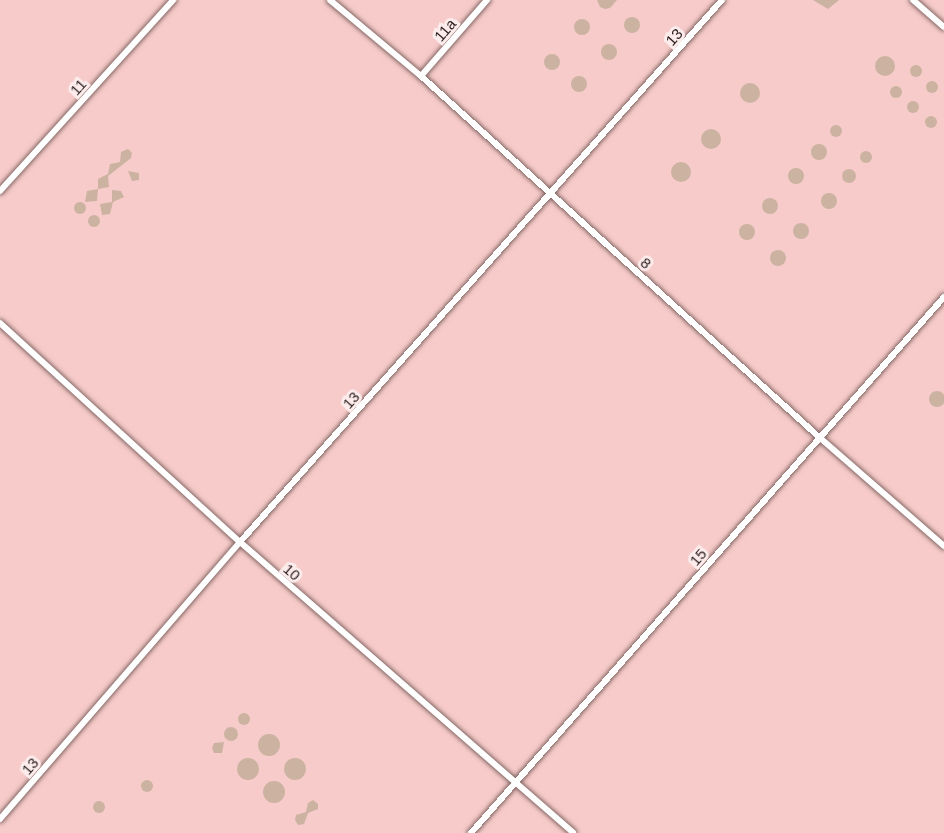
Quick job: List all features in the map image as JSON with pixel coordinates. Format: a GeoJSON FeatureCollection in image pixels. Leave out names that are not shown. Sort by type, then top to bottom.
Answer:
{"type":"FeatureCollection","features":[{"type":"Feature","properties":{"kind":"lane","name":"11"},"geometry":{"type":"LineString","coordinates":[[0,191],[173,0]]}},
{"type":"Feature","properties":{"kind":"lane","name":"8"},"geometry":{"type":"LineString","coordinates":[[330,0],[421,76],[819,437],[944,546]]}},
{"type":"Feature","properties":{"kind":"lane","name":"11a"},"geometry":{"type":"LineString","coordinates":[[421,76],[487,0]]}},
{"type":"Feature","properties":{"kind":"lane","name":"13"},"geometry":{"type":"LineString","coordinates":[[0,819],[240,542],[722,0]]}},
{"type":"Feature","properties":{"kind":"lane"},"geometry":{"type":"LineString","coordinates":[[913,0],[944,27]]}},
{"type":"Feature","properties":{"kind":"lane","name":"15"},"geometry":{"type":"LineString","coordinates":[[471,833],[944,297]]}},
{"type":"Feature","properties":{"kind":"lane","name":"10"},"geometry":{"type":"LineString","coordinates":[[0,323],[240,542],[573,833]]}},
{"type":"Feature","properties":{"kind":"shaded area"},"geometry":{"type":"Polygon","coordinates":[[[0,0],[944,0],[944,833],[0,833],[0,0]]]}},
{"type":"Feature","properties":{"kind":"building"},"geometry":{"type":"Polygon","coordinates":[[[597,0],[617,0],[610,8],[605,9],[600,7],[597,0]]]}},
{"type":"Feature","properties":{"kind":"building"},"geometry":{"type":"Polygon","coordinates":[[[813,0],[839,0],[828,9],[813,0]]]}},
{"type":"Feature","properties":{"kind":"building"},"geometry":{"type":"Polygon","coordinates":[[[629,17],[635,17],[640,25],[638,31],[629,33],[624,28],[624,22],[629,17]]]}},
{"type":"Feature","properties":{"kind":"building"},"geometry":{"type":"Polygon","coordinates":[[[579,19],[585,19],[590,27],[588,33],[579,35],[574,30],[574,24],[579,19]]]}},
{"type":"Feature","properties":{"kind":"building"},"geometry":{"type":"Polygon","coordinates":[[[606,44],[612,44],[617,52],[615,58],[606,60],[601,55],[601,49],[606,44]]]}},
{"type":"Feature","properties":{"kind":"building"},"geometry":{"type":"Polygon","coordinates":[[[549,54],[555,54],[560,62],[558,68],[549,70],[544,65],[544,59],[549,54]]]}},
{"type":"Feature","properties":{"kind":"building"},"geometry":{"type":"Polygon","coordinates":[[[881,56],[889,56],[895,62],[895,70],[889,76],[881,76],[875,70],[875,62],[881,56]]]}},
{"type":"Feature","properties":{"kind":"building"},"geometry":{"type":"Polygon","coordinates":[[[916,65],[922,71],[916,77],[910,71],[916,65]]]}},
{"type":"Feature","properties":{"kind":"building"},"geometry":{"type":"Polygon","coordinates":[[[576,76],[582,76],[587,84],[585,90],[576,92],[571,87],[571,81],[576,76]]]}},
{"type":"Feature","properties":{"kind":"building"},"geometry":{"type":"Polygon","coordinates":[[[932,81],[938,87],[932,93],[926,87],[932,81]]]}},
{"type":"Feature","properties":{"kind":"building"},"geometry":{"type":"Polygon","coordinates":[[[746,83],[754,83],[760,89],[760,97],[754,103],[746,103],[740,97],[740,89],[746,83]]]}},
{"type":"Feature","properties":{"kind":"building"},"geometry":{"type":"Polygon","coordinates":[[[896,86],[902,92],[896,98],[890,92],[896,86]]]}},
{"type":"Feature","properties":{"kind":"building"},"geometry":{"type":"Polygon","coordinates":[[[915,101],[919,107],[915,113],[911,113],[907,105],[915,101]]]}},
{"type":"Feature","properties":{"kind":"building"},"geometry":{"type":"Polygon","coordinates":[[[931,116],[937,122],[931,128],[925,122],[931,116]]]}},
{"type":"Feature","properties":{"kind":"building"},"geometry":{"type":"Polygon","coordinates":[[[836,125],[842,131],[836,137],[830,131],[836,125]]]}},
{"type":"Feature","properties":{"kind":"building"},"geometry":{"type":"Polygon","coordinates":[[[707,129],[715,129],[721,135],[721,143],[715,149],[707,149],[701,143],[701,135],[707,129]]]}},
{"type":"Feature","properties":{"kind":"building"},"geometry":{"type":"Polygon","coordinates":[[[816,144],[822,144],[827,152],[825,158],[816,160],[811,155],[811,149],[816,144]]]}},
{"type":"Feature","properties":{"kind":"building"},"geometry":{"type":"Polygon","coordinates":[[[128,149],[132,153],[131,158],[108,176],[109,187],[98,189],[98,179],[108,174],[110,164],[120,162],[121,152],[128,149]]]}},
{"type":"Feature","properties":{"kind":"building"},"geometry":{"type":"Polygon","coordinates":[[[866,151],[872,157],[866,163],[860,157],[866,151]]]}},
{"type":"Feature","properties":{"kind":"building"},"geometry":{"type":"Polygon","coordinates":[[[677,162],[685,162],[691,168],[691,176],[685,182],[677,182],[671,176],[671,168],[677,162]]]}},
{"type":"Feature","properties":{"kind":"building"},"geometry":{"type":"Polygon","coordinates":[[[793,168],[799,168],[804,176],[802,182],[793,184],[788,179],[788,173],[793,168]]]}},
{"type":"Feature","properties":{"kind":"building"},"geometry":{"type":"Polygon","coordinates":[[[849,169],[854,171],[856,176],[854,181],[849,183],[844,181],[842,176],[844,171],[849,169]]]}},
{"type":"Feature","properties":{"kind":"building"},"geometry":{"type":"Polygon","coordinates":[[[128,171],[139,173],[139,180],[132,181],[128,171]]]}},
{"type":"Feature","properties":{"kind":"building"},"geometry":{"type":"Polygon","coordinates":[[[98,189],[97,201],[85,202],[87,191],[98,189]]]}},
{"type":"Feature","properties":{"kind":"building"},"geometry":{"type":"Polygon","coordinates":[[[112,190],[121,191],[124,197],[113,202],[110,214],[102,215],[100,204],[112,202],[112,190]]]}},
{"type":"Feature","properties":{"kind":"building"},"geometry":{"type":"Polygon","coordinates":[[[826,193],[832,193],[837,201],[835,207],[826,209],[821,204],[821,198],[826,193]]]}},
{"type":"Feature","properties":{"kind":"building"},"geometry":{"type":"Polygon","coordinates":[[[767,198],[773,198],[778,206],[776,212],[767,214],[762,209],[762,203],[767,198]]]}},
{"type":"Feature","properties":{"kind":"building"},"geometry":{"type":"Polygon","coordinates":[[[82,202],[85,203],[85,213],[78,214],[75,213],[74,206],[75,203],[82,202]]]}},
{"type":"Feature","properties":{"kind":"building"},"geometry":{"type":"Polygon","coordinates":[[[96,215],[100,221],[96,227],[92,227],[88,219],[96,215]]]}},
{"type":"Feature","properties":{"kind":"building"},"geometry":{"type":"Polygon","coordinates":[[[798,223],[804,223],[809,231],[807,237],[798,239],[793,234],[793,228],[798,223]]]}},
{"type":"Feature","properties":{"kind":"building"},"geometry":{"type":"Polygon","coordinates":[[[744,224],[750,224],[755,232],[753,238],[744,240],[739,235],[739,229],[744,224]]]}},
{"type":"Feature","properties":{"kind":"building"},"geometry":{"type":"Polygon","coordinates":[[[775,250],[781,250],[786,258],[784,264],[775,266],[770,261],[770,255],[775,250]]]}},
{"type":"Feature","properties":{"kind":"building"},"geometry":{"type":"Polygon","coordinates":[[[934,391],[940,391],[945,399],[943,405],[934,407],[929,402],[929,396],[934,391]]]}},
{"type":"Feature","properties":{"kind":"building"},"geometry":{"type":"Polygon","coordinates":[[[246,713],[250,719],[246,725],[242,725],[238,717],[246,713]]]}},
{"type":"Feature","properties":{"kind":"building"},"geometry":{"type":"Polygon","coordinates":[[[231,727],[236,729],[238,734],[236,739],[231,741],[226,739],[224,734],[226,729],[231,727]]]}},
{"type":"Feature","properties":{"kind":"building"},"geometry":{"type":"Polygon","coordinates":[[[269,734],[277,737],[280,745],[277,753],[269,756],[261,753],[258,745],[261,737],[269,734]]]}},
{"type":"Feature","properties":{"kind":"building"},"geometry":{"type":"Polygon","coordinates":[[[224,742],[222,753],[214,753],[212,748],[214,743],[224,742]]]}},
{"type":"Feature","properties":{"kind":"building"},"geometry":{"type":"Polygon","coordinates":[[[248,758],[256,761],[259,769],[256,777],[248,780],[240,777],[237,769],[240,761],[248,758]]]}},
{"type":"Feature","properties":{"kind":"building"},"geometry":{"type":"Polygon","coordinates":[[[295,758],[303,761],[306,769],[303,777],[295,780],[287,777],[284,769],[287,761],[295,758]]]}},
{"type":"Feature","properties":{"kind":"building"},"geometry":{"type":"Polygon","coordinates":[[[149,780],[153,786],[149,792],[145,792],[141,784],[149,780]]]}},
{"type":"Feature","properties":{"kind":"building"},"geometry":{"type":"Polygon","coordinates":[[[274,781],[282,784],[285,792],[282,800],[274,803],[266,800],[263,792],[266,784],[274,781]]]}},
{"type":"Feature","properties":{"kind":"building"},"geometry":{"type":"Polygon","coordinates":[[[313,800],[318,804],[318,809],[308,813],[304,824],[298,825],[295,820],[296,815],[306,812],[308,803],[313,800]]]}},
{"type":"Feature","properties":{"kind":"building"},"geometry":{"type":"Polygon","coordinates":[[[101,801],[105,807],[101,813],[97,813],[93,805],[101,801]]]}}]}
